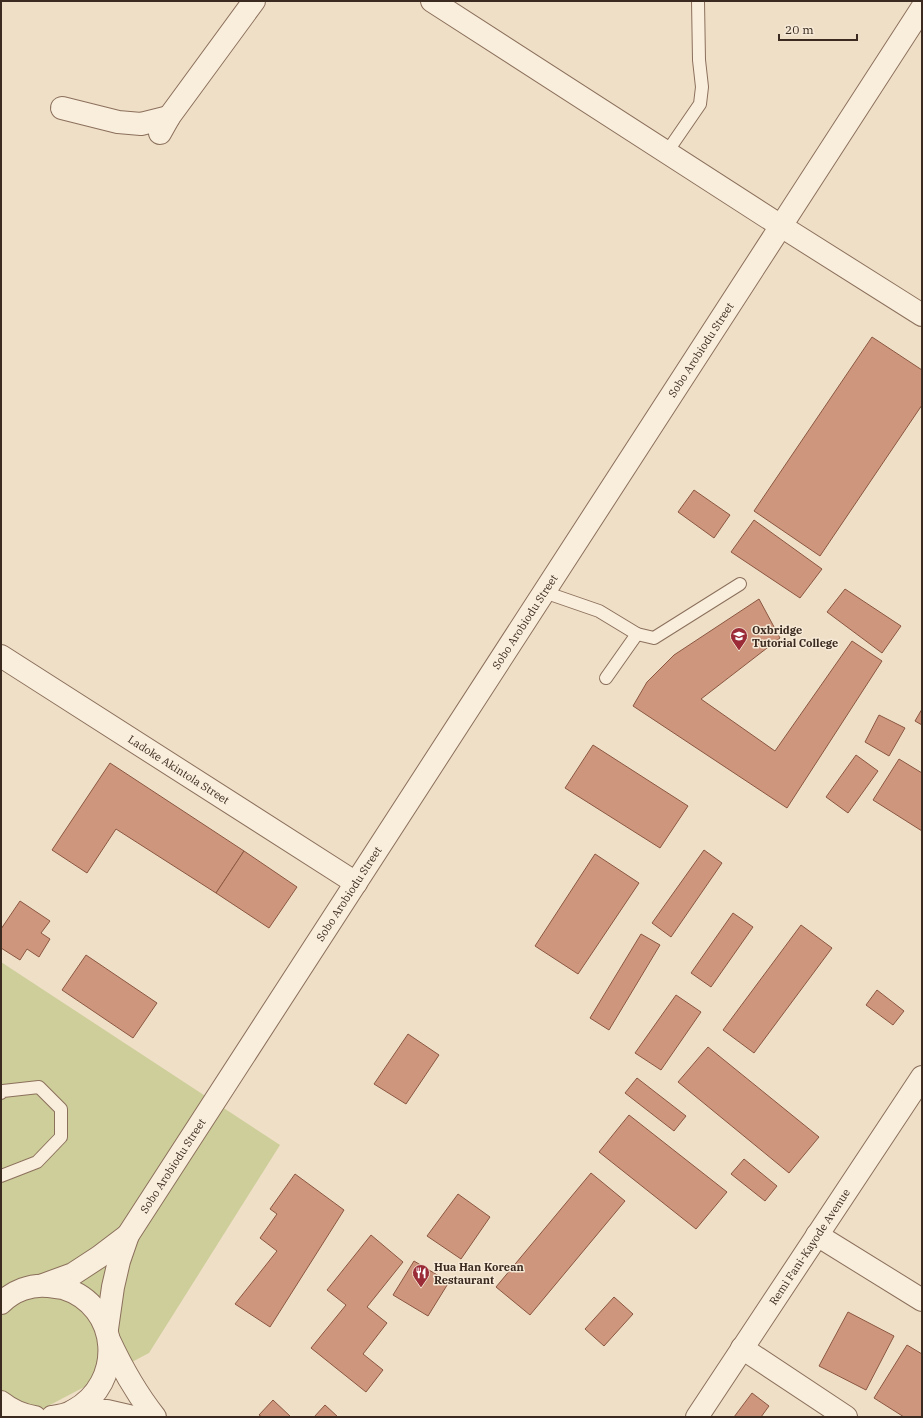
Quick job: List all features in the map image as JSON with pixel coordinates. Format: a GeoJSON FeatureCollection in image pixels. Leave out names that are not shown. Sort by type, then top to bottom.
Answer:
{"type":"FeatureCollection","features":[{"type":"Feature","properties":{"kind":"street"},"geometry":{"type":"LineString","coordinates":[[62,108],[124,123],[165,125],[254,1]]}},
{"type":"Feature","properties":{"kind":"street"},"geometry":{"type":"LineString","coordinates":[[432,1],[922,315]]}},
{"type":"Feature","properties":{"kind":"street","name":"Sobo Arobiodu Street"},"geometry":{"type":"LineString","coordinates":[[63,1415],[90,1399],[103,1382],[110,1361],[108,1334],[112,1287],[128,1235],[922,8]]}},
{"type":"Feature","properties":{"kind":"street","name":"Ladoke Akintola Street"},"geometry":{"type":"LineString","coordinates":[[1,656],[356,883]]}},
{"type":"Feature","properties":{"kind":"street","name":"Remi Fani-Kayode Avenue"},"geometry":{"type":"LineString","coordinates":[[697,1417],[922,1077]]}},
{"type":"Feature","properties":{"kind":"street","name":"Sobo Arobiodu Street"},"geometry":{"type":"LineString","coordinates":[[1,1303],[7,1297],[74,1274],[128,1235]]}},
{"type":"Feature","properties":{"kind":"street"},"geometry":{"type":"LineString","coordinates":[[817,1236],[922,1300]]}},
{"type":"Feature","properties":{"kind":"street"},"geometry":{"type":"LineString","coordinates":[[1,1287],[36,1286],[63,1288],[82,1297],[96,1311],[108,1334],[120,1363],[140,1399],[155,1417]]}},
{"type":"Feature","properties":{"kind":"street"},"geometry":{"type":"LineString","coordinates":[[742,1348],[846,1417]]}},
{"type":"Feature","properties":{"kind":"street"},"geometry":{"type":"LineString","coordinates":[[1,1402],[7,1407],[25,1416],[35,1417]]}},
{"type":"Feature","properties":{"kind":"street"},"geometry":{"type":"LineString","coordinates":[[63,1415],[107,1411],[133,1417]]}},
{"type":"Feature","properties":{"kind":"lane"},"geometry":{"type":"LineString","coordinates":[[667,152],[700,104],[702,87],[698,1]]}},
{"type":"Feature","properties":{"kind":"lane"},"geometry":{"type":"LineString","coordinates":[[544,592],[599,612],[637,634],[654,638],[740,584]]}},
{"type":"Feature","properties":{"kind":"lane"},"geometry":{"type":"LineString","coordinates":[[606,678],[637,634]]}},
{"type":"Feature","properties":{"kind":"lane"},"geometry":{"type":"LineString","coordinates":[[1,1093],[3,1091],[39,1088],[61,1109],[62,1137],[37,1162],[1,1176]]}},
{"type":"Feature","properties":{"kind":"green space"},"geometry":{"type":"Polygon","coordinates":[[[1,962],[280,1145],[149,1353],[27,1417],[1,1417],[1,962]]]}},
{"type":"Feature","properties":{"kind":"building"},"geometry":{"type":"Polygon","coordinates":[[[872,337],[922,370],[922,405],[820,556],[754,511],[872,337]]]}},
{"type":"Feature","properties":{"kind":"building"},"geometry":{"type":"Polygon","coordinates":[[[694,490],[730,515],[714,538],[678,512],[694,490]]]}},
{"type":"Feature","properties":{"kind":"building"},"geometry":{"type":"Polygon","coordinates":[[[754,520],[822,569],[800,598],[731,552],[754,520]]]}},
{"type":"Feature","properties":{"kind":"building"},"geometry":{"type":"Polygon","coordinates":[[[845,589],[901,626],[882,653],[827,612],[845,589]]]}},
{"type":"Feature","properties":{"kind":"building"},"geometry":{"type":"Polygon","coordinates":[[[759,599],[780,638],[701,699],[775,751],[852,641],[882,661],[787,808],[633,706],[647,682],[674,655],[759,599]]]}},
{"type":"Feature","properties":{"kind":"building"},"geometry":{"type":"Polygon","coordinates":[[[922,709],[922,725],[915,721],[922,709]]]}},
{"type":"Feature","properties":{"kind":"building"},"geometry":{"type":"Polygon","coordinates":[[[879,715],[905,728],[889,756],[865,742],[879,715]]]}},
{"type":"Feature","properties":{"kind":"building"},"geometry":{"type":"Polygon","coordinates":[[[593,745],[688,806],[660,848],[565,788],[593,745]]]}},
{"type":"Feature","properties":{"kind":"building"},"geometry":{"type":"Polygon","coordinates":[[[856,755],[878,771],[848,813],[826,797],[856,755]]]}},
{"type":"Feature","properties":{"kind":"building"},"geometry":{"type":"Polygon","coordinates":[[[899,759],[922,773],[922,831],[873,800],[899,759]]]}},
{"type":"Feature","properties":{"kind":"building"},"geometry":{"type":"Polygon","coordinates":[[[110,763],[244,851],[216,893],[116,829],[87,873],[52,850],[110,763]]]}},
{"type":"Feature","properties":{"kind":"building"},"geometry":{"type":"Polygon","coordinates":[[[704,850],[722,863],[671,937],[652,923],[704,850]]]}},
{"type":"Feature","properties":{"kind":"building"},"geometry":{"type":"Polygon","coordinates":[[[244,851],[297,887],[269,928],[216,893],[244,851]]]}},
{"type":"Feature","properties":{"kind":"building"},"geometry":{"type":"Polygon","coordinates":[[[595,854],[639,883],[578,974],[535,946],[595,854]]]}},
{"type":"Feature","properties":{"kind":"building"},"geometry":{"type":"Polygon","coordinates":[[[20,901],[50,921],[41,933],[50,939],[39,957],[27,949],[20,960],[1,948],[1,929],[20,901]]]}},
{"type":"Feature","properties":{"kind":"building"},"geometry":{"type":"Polygon","coordinates":[[[733,913],[753,927],[711,987],[691,973],[733,913]]]}},
{"type":"Feature","properties":{"kind":"building"},"geometry":{"type":"Polygon","coordinates":[[[801,925],[832,948],[754,1053],[723,1030],[801,925]]]}},
{"type":"Feature","properties":{"kind":"building"},"geometry":{"type":"Polygon","coordinates":[[[641,934],[660,945],[609,1030],[590,1018],[641,934]]]}},
{"type":"Feature","properties":{"kind":"building"},"geometry":{"type":"Polygon","coordinates":[[[86,955],[157,1003],[133,1038],[62,990],[86,955]]]}},
{"type":"Feature","properties":{"kind":"building"},"geometry":{"type":"Polygon","coordinates":[[[877,990],[904,1011],[893,1025],[866,1005],[877,990]]]}},
{"type":"Feature","properties":{"kind":"building"},"geometry":{"type":"Polygon","coordinates":[[[676,995],[701,1012],[661,1070],[635,1053],[676,995]]]}},
{"type":"Feature","properties":{"kind":"building"},"geometry":{"type":"Polygon","coordinates":[[[408,1034],[439,1055],[406,1104],[374,1084],[408,1034]]]}},
{"type":"Feature","properties":{"kind":"building"},"geometry":{"type":"Polygon","coordinates":[[[708,1047],[819,1137],[789,1173],[678,1082],[708,1047]]]}},
{"type":"Feature","properties":{"kind":"building"},"geometry":{"type":"Polygon","coordinates":[[[637,1078],[686,1116],[674,1131],[625,1093],[637,1078]]]}},
{"type":"Feature","properties":{"kind":"building"},"geometry":{"type":"Polygon","coordinates":[[[629,1115],[727,1192],[696,1229],[599,1152],[629,1115]]]}},
{"type":"Feature","properties":{"kind":"building"},"geometry":{"type":"Polygon","coordinates":[[[744,1159],[777,1186],[765,1201],[731,1174],[744,1159]]]}},
{"type":"Feature","properties":{"kind":"building"},"geometry":{"type":"Polygon","coordinates":[[[591,1173],[625,1201],[530,1315],[496,1287],[591,1173]]]}},
{"type":"Feature","properties":{"kind":"building"},"geometry":{"type":"Polygon","coordinates":[[[295,1174],[344,1210],[270,1327],[235,1304],[277,1251],[260,1238],[277,1214],[270,1209],[295,1174]]]}},
{"type":"Feature","properties":{"kind":"building"},"geometry":{"type":"Polygon","coordinates":[[[458,1194],[490,1217],[461,1259],[427,1236],[458,1194]]]}},
{"type":"Feature","properties":{"kind":"building"},"geometry":{"type":"Polygon","coordinates":[[[371,1235],[403,1262],[367,1307],[387,1323],[363,1354],[383,1370],[366,1392],[311,1348],[346,1305],[327,1290],[371,1235]]]}},
{"type":"Feature","properties":{"kind":"building","name":"Hua Han Korean Restaurant"},"geometry":{"type":"Polygon","coordinates":[[[414,1261],[449,1282],[428,1316],[393,1295],[414,1261]]]}},
{"type":"Feature","properties":{"kind":"building"},"geometry":{"type":"Polygon","coordinates":[[[614,1297],[633,1314],[604,1346],[585,1329],[614,1297]]]}},
{"type":"Feature","properties":{"kind":"building"},"geometry":{"type":"Polygon","coordinates":[[[848,1312],[894,1336],[866,1390],[819,1366],[848,1312]]]}},
{"type":"Feature","properties":{"kind":"building"},"geometry":{"type":"Polygon","coordinates":[[[907,1345],[922,1354],[922,1417],[904,1417],[874,1398],[907,1345]]]}},
{"type":"Feature","properties":{"kind":"building"},"geometry":{"type":"Polygon","coordinates":[[[752,1393],[769,1406],[761,1417],[734,1417],[752,1393]]]}},
{"type":"Feature","properties":{"kind":"building"},"geometry":{"type":"Polygon","coordinates":[[[273,1400],[291,1417],[262,1417],[259,1415],[273,1400]]]}},
{"type":"Feature","properties":{"kind":"building"},"geometry":{"type":"Polygon","coordinates":[[[325,1405],[338,1417],[314,1417],[325,1405]]]}},
{"type":"Feature","properties":{"kind":"place","name":"Oxbridge Tutorial College"},"geometry":{"type":"Point","coordinates":[739,651]}},
{"type":"Feature","properties":{"kind":"place","name":"Hua Han Korean Restaurant"},"geometry":{"type":"Point","coordinates":[421,1288]}}]}
